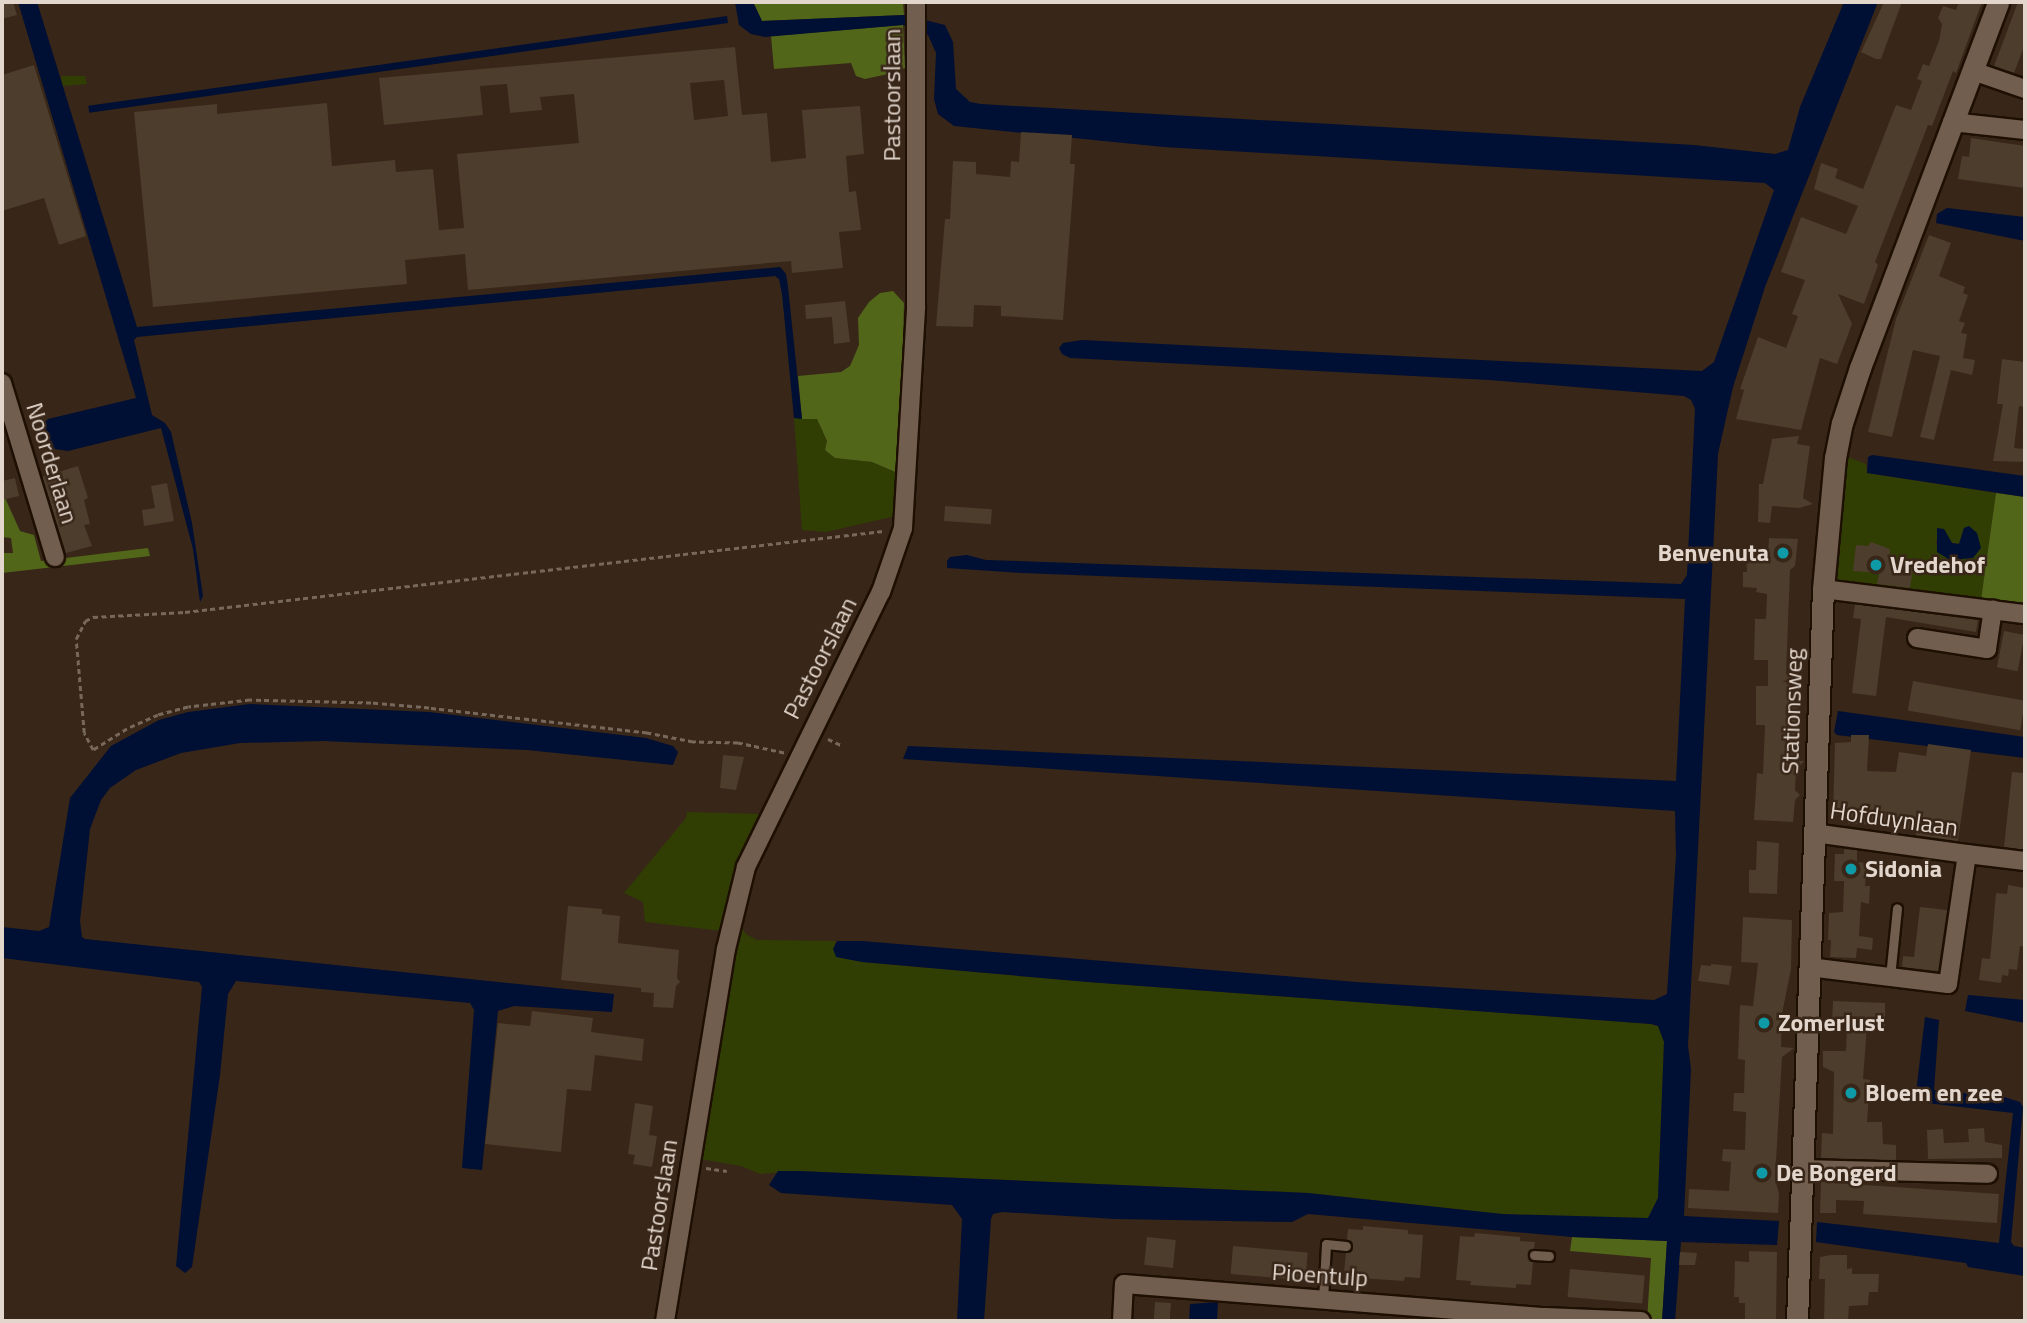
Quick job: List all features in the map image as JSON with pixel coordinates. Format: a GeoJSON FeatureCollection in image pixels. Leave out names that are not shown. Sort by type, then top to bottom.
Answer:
{"type":"FeatureCollection","features":[{"type":"Feature","properties":{"kind":"street","name":"Stationsweg"},"geometry":{"type":"LineString","coordinates":[[1797,1321],[1823,589],[1827,522],[1842,423],[1902,250],[1998,2]]}},
{"type":"Feature","properties":{"kind":"street","name":"Pastoorslaan"},"geometry":{"type":"LineString","coordinates":[[665,1321],[729,938],[746,867],[881,592],[903,528],[916,306],[916,4]]}},
{"type":"Feature","properties":{"kind":"street"},"geometry":{"type":"LineString","coordinates":[[1973,71],[2025,89]]}},
{"type":"Feature","properties":{"kind":"street"},"geometry":{"type":"LineString","coordinates":[[1952,122],[2025,130]]}},
{"type":"Feature","properties":{"kind":"street","name":"Noorderlaan"},"geometry":{"type":"LineString","coordinates":[[2,383],[55,557]]}},
{"type":"Feature","properties":{"kind":"street"},"geometry":{"type":"LineString","coordinates":[[1823,589],[2025,614]]}},
{"type":"Feature","properties":{"kind":"street"},"geometry":{"type":"LineString","coordinates":[[1917,638],[1987,649],[1993,609]]}},
{"type":"Feature","properties":{"kind":"street","name":"Hofduynlaan"},"geometry":{"type":"LineString","coordinates":[[1814,833],[1979,852],[2025,861]]}},
{"type":"Feature","properties":{"kind":"street","name":"Hofduynlaan"},"geometry":{"type":"LineString","coordinates":[[1809,967],[1948,984],[1979,852]]}},
{"type":"Feature","properties":{"kind":"street"},"geometry":{"type":"LineString","coordinates":[[1802,1169],[1988,1174]]}},
{"type":"Feature","properties":{"kind":"street","name":"Pioentulp"},"geometry":{"type":"LineString","coordinates":[[1122,1321],[1124,1284],[1545,1319],[1641,1321]]}},
{"type":"Feature","properties":{"kind":"lane"},"geometry":{"type":"LineString","coordinates":[[1890,977],[1897,908]]}},
{"type":"Feature","properties":{"kind":"lane"},"geometry":{"type":"LineString","coordinates":[[1323,1300],[1326,1244],[1346,1246]]}},
{"type":"Feature","properties":{"kind":"lane"},"geometry":{"type":"LineString","coordinates":[[1534,1255],[1549,1256]]}},
{"type":"Feature","properties":{"kind":"path"},"geometry":{"type":"LineString","coordinates":[[798,758],[738,743],[693,742],[647,733],[429,708],[351,702],[250,700],[188,707],[158,715],[127,729],[93,750],[84,733],[76,639],[85,621],[93,617],[199,610],[817,541],[903,528]]}},
{"type":"Feature","properties":{"kind":"green space"},"geometry":{"type":"Polygon","coordinates":[[[753,2],[903,2],[904,15],[762,21],[753,2]]]}},
{"type":"Feature","properties":{"kind":"green space"},"geometry":{"type":"Polygon","coordinates":[[[903,25],[905,68],[888,74],[865,79],[856,76],[851,63],[774,69],[771,36],[903,25]]]}},
{"type":"Feature","properties":{"kind":"green space"},"geometry":{"type":"Polygon","coordinates":[[[61,76],[85,76],[87,84],[63,86],[61,76]]]}},
{"type":"Feature","properties":{"kind":"green space"},"geometry":{"type":"Polygon","coordinates":[[[893,291],[904,303],[900,474],[872,462],[835,458],[825,450],[827,441],[817,419],[802,419],[798,376],[841,372],[850,366],[859,345],[858,318],[869,302],[880,293],[893,291]]]}},
{"type":"Feature","properties":{"kind":"green space"},"geometry":{"type":"Polygon","coordinates":[[[794,418],[817,419],[827,442],[825,450],[835,458],[872,462],[900,474],[896,516],[826,532],[802,530],[794,418]]]}},
{"type":"Feature","properties":{"kind":"green space"},"geometry":{"type":"Polygon","coordinates":[[[1843,455],[1866,464],[1867,473],[1996,493],[1980,607],[1831,585],[1843,455]],[[1964,528],[1959,544],[1952,543],[1944,529],[1935,544],[1973,558],[1964,528]]]}},
{"type":"Feature","properties":{"kind":"green space"},"geometry":{"type":"Polygon","coordinates":[[[2,491],[20,531],[34,535],[41,561],[148,548],[150,556],[2,573],[2,553],[13,553],[11,538],[2,537],[2,491]]]}},
{"type":"Feature","properties":{"kind":"green space"},"geometry":{"type":"Polygon","coordinates":[[[1996,493],[2025,497],[2025,611],[1980,607],[1996,493]]]}},
{"type":"Feature","properties":{"kind":"green space"},"geometry":{"type":"Polygon","coordinates":[[[687,812],[762,814],[741,861],[723,931],[645,922],[643,902],[624,893],[686,818],[687,812]]]}},
{"type":"Feature","properties":{"kind":"green space"},"geometry":{"type":"Polygon","coordinates":[[[740,925],[746,934],[757,940],[837,941],[834,944],[862,962],[1658,1026],[1664,1042],[1658,1198],[1648,1218],[1642,1220],[1502,1214],[1308,1193],[798,1171],[760,1174],[741,1166],[700,1159],[740,925]]]}},
{"type":"Feature","properties":{"kind":"green space"},"geometry":{"type":"Polygon","coordinates":[[[1572,1237],[1667,1241],[1662,1321],[1647,1321],[1651,1258],[1570,1251],[1572,1237]]]}},
{"type":"Feature","properties":{"kind":"water"},"geometry":{"type":"Polygon","coordinates":[[[18,2],[37,2],[137,327],[780,267],[786,274],[788,287],[802,419],[794,418],[782,294],[779,279],[775,276],[137,337],[134,340],[152,415],[165,423],[171,432],[192,523],[203,596],[200,602],[193,549],[161,428],[68,451],[48,448],[39,430],[48,419],[136,398],[18,2]]]}},
{"type":"Feature","properties":{"kind":"water"},"geometry":{"type":"Polygon","coordinates":[[[735,2],[753,2],[762,21],[904,15],[945,25],[953,42],[956,89],[970,102],[981,104],[1694,145],[1775,154],[1788,150],[1800,107],[1844,2],[1878,2],[1765,287],[1733,387],[1718,454],[1688,1046],[1691,1069],[1684,1216],[1779,1221],[1777,1245],[1681,1242],[1675,1321],[1662,1321],[1667,1241],[1572,1237],[1308,1214],[1292,1222],[1115,1219],[1002,1212],[993,1214],[991,1219],[984,1321],[957,1321],[962,1219],[952,1205],[781,1193],[769,1185],[778,1171],[798,1171],[1308,1193],[1502,1214],[1648,1218],[1658,1198],[1664,1042],[1658,1026],[862,962],[836,957],[833,949],[837,941],[862,941],[1356,982],[1654,1000],[1667,994],[1676,855],[1675,811],[903,759],[908,746],[1676,781],[1685,599],[1022,573],[947,568],[947,561],[950,557],[967,555],[986,560],[1681,584],[1687,575],[1695,409],[1691,400],[1684,396],[1489,380],[1070,358],[1062,354],[1059,348],[1063,343],[1082,340],[1702,371],[1714,362],[1774,190],[1765,183],[1164,147],[954,126],[938,114],[934,99],[936,53],[928,35],[903,25],[765,37],[751,34],[739,25],[735,2]]]}},
{"type":"Feature","properties":{"kind":"water"},"geometry":{"type":"Polygon","coordinates":[[[727,16],[728,23],[89,113],[88,106],[727,16]]]}},
{"type":"Feature","properties":{"kind":"water"},"geometry":{"type":"Polygon","coordinates":[[[1947,208],[2025,217],[2025,241],[1936,223],[1937,214],[1947,208]]]}},
{"type":"Feature","properties":{"kind":"water"},"geometry":{"type":"Polygon","coordinates":[[[1872,455],[2025,476],[2025,497],[1867,473],[1868,457],[1872,455]]]}},
{"type":"Feature","properties":{"kind":"water"},"geometry":{"type":"Polygon","coordinates":[[[1969,526],[1977,533],[1981,548],[1973,558],[1950,560],[1937,552],[1937,528],[1944,529],[1952,543],[1959,544],[1964,528],[1969,526]]]}},
{"type":"Feature","properties":{"kind":"water"},"geometry":{"type":"Polygon","coordinates":[[[250,704],[429,712],[646,738],[673,746],[678,752],[673,765],[527,750],[323,741],[240,743],[181,753],[136,770],[110,788],[101,800],[90,829],[80,921],[82,937],[85,939],[614,994],[612,1012],[514,1006],[498,1011],[482,1170],[462,1168],[474,1010],[470,1003],[236,981],[228,994],[220,1075],[192,1267],[185,1273],[176,1266],[202,987],[199,982],[2,958],[2,927],[39,931],[49,927],[70,798],[111,746],[159,720],[188,712],[250,704]]]}},
{"type":"Feature","properties":{"kind":"water"},"geometry":{"type":"Polygon","coordinates":[[[1838,711],[2025,737],[2025,758],[1837,735],[1834,732],[1838,711]]]}},
{"type":"Feature","properties":{"kind":"water"},"geometry":{"type":"Polygon","coordinates":[[[1968,995],[2025,1000],[2025,1023],[1965,1011],[1968,995]]]}},
{"type":"Feature","properties":{"kind":"water"},"geometry":{"type":"Polygon","coordinates":[[[1925,1017],[1939,1020],[1934,1090],[2004,1097],[2020,1102],[2023,1107],[2011,1242],[2014,1246],[2025,1248],[2025,1276],[1968,1267],[1966,1263],[1816,1242],[1817,1222],[1999,1243],[2013,1113],[1918,1102],[1916,1093],[1925,1017]]]}},
{"type":"Feature","properties":{"kind":"water"},"geometry":{"type":"Polygon","coordinates":[[[1218,1302],[1217,1321],[1189,1321],[1190,1304],[1218,1302]]]}},
{"type":"Feature","properties":{"kind":"building"},"geometry":{"type":"Polygon","coordinates":[[[2,2],[13,2],[17,15],[2,19],[2,2]]]}},
{"type":"Feature","properties":{"kind":"building"},"geometry":{"type":"Polygon","coordinates":[[[1884,2],[1902,2],[1881,59],[1876,59],[1861,52],[1884,2]]]}},
{"type":"Feature","properties":{"kind":"building"},"geometry":{"type":"Polygon","coordinates":[[[1959,2],[1982,2],[1956,73],[1953,71],[1932,126],[1928,125],[1875,262],[1878,265],[1864,304],[1838,294],[1852,324],[1837,364],[1820,358],[1801,430],[1736,419],[1744,390],[1740,389],[1758,337],[1786,348],[1798,316],[1792,314],[1805,280],[1781,272],[1801,217],[1846,234],[1858,206],[1814,189],[1821,163],[1838,169],[1835,178],[1863,189],[1896,105],[1911,110],[1922,81],[1917,79],[1923,64],[1929,66],[1939,41],[1942,24],[1938,18],[1943,6],[1956,10],[1959,2]]]}},
{"type":"Feature","properties":{"kind":"building"},"geometry":{"type":"Polygon","coordinates":[[[2018,2],[2025,2],[2025,44],[2014,73],[1994,66],[2018,2]]]}},
{"type":"Feature","properties":{"kind":"building"},"geometry":{"type":"Polygon","coordinates":[[[735,47],[742,115],[767,113],[771,162],[806,158],[802,110],[860,106],[864,154],[846,156],[849,192],[856,191],[861,230],[839,232],[843,268],[792,273],[791,261],[468,290],[465,254],[405,260],[407,284],[153,307],[134,112],[217,104],[217,114],[327,103],[332,166],[395,160],[396,172],[433,169],[439,230],[464,228],[457,154],[579,143],[574,94],[540,97],[542,110],[510,113],[507,84],[480,86],[483,115],[384,125],[379,78],[735,47]],[[724,80],[690,83],[694,120],[728,116],[724,80]]]}},
{"type":"Feature","properties":{"kind":"building"},"geometry":{"type":"Polygon","coordinates":[[[34,65],[86,236],[59,245],[44,198],[2,211],[2,75],[34,65]]]}},
{"type":"Feature","properties":{"kind":"building"},"geometry":{"type":"Polygon","coordinates":[[[1021,132],[1072,135],[1070,164],[1075,164],[1063,320],[1001,316],[1001,306],[974,305],[973,327],[936,326],[945,219],[950,219],[953,161],[976,162],[976,174],[1010,177],[1011,161],[1019,162],[1021,132]]]}},
{"type":"Feature","properties":{"kind":"building"},"geometry":{"type":"Polygon","coordinates":[[[1971,138],[2025,146],[2025,188],[1958,179],[1962,156],[1969,157],[1971,138]]]}},
{"type":"Feature","properties":{"kind":"building"},"geometry":{"type":"Polygon","coordinates":[[[1929,235],[1951,243],[1939,276],[1965,287],[1963,293],[1968,295],[1959,321],[1965,323],[1961,333],[1967,334],[1963,358],[1975,360],[1972,375],[1951,370],[1934,440],[1920,437],[1940,356],[1913,350],[1892,437],[1868,432],[1896,319],[1929,235]]]}},
{"type":"Feature","properties":{"kind":"building"},"geometry":{"type":"Polygon","coordinates":[[[845,301],[850,342],[834,344],[832,317],[806,319],[805,305],[845,301]]]}},
{"type":"Feature","properties":{"kind":"building"},"geometry":{"type":"Polygon","coordinates":[[[2002,359],[2025,362],[2025,407],[2019,406],[2014,448],[2025,449],[2025,462],[1993,461],[2003,404],[1997,404],[2002,359]]]}},
{"type":"Feature","properties":{"kind":"building"},"geometry":{"type":"Polygon","coordinates":[[[1799,436],[1797,444],[1810,446],[1803,498],[1813,504],[1799,508],[1772,506],[1770,523],[1758,522],[1759,484],[1763,484],[1772,439],[1799,436]]]}},
{"type":"Feature","properties":{"kind":"building"},"geometry":{"type":"Polygon","coordinates":[[[78,466],[88,498],[84,500],[90,524],[84,525],[92,546],[66,553],[42,477],[78,466]]]}},
{"type":"Feature","properties":{"kind":"building"},"geometry":{"type":"Polygon","coordinates":[[[15,478],[19,496],[2,500],[2,481],[15,478]]]}},
{"type":"Feature","properties":{"kind":"building"},"geometry":{"type":"Polygon","coordinates":[[[167,483],[174,521],[144,526],[142,510],[155,508],[151,486],[167,483]]]}},
{"type":"Feature","properties":{"kind":"building"},"geometry":{"type":"Polygon","coordinates":[[[945,506],[992,509],[991,524],[944,521],[945,506]]]}},
{"type":"Feature","properties":{"kind":"building"},"geometry":{"type":"Polygon","coordinates":[[[1769,538],[1798,539],[1795,566],[1790,570],[1786,674],[1799,678],[1795,761],[1804,761],[1796,771],[1795,790],[1800,795],[1795,800],[1793,822],[1754,820],[1757,773],[1763,774],[1765,725],[1756,725],[1756,686],[1768,686],[1768,660],[1754,660],[1755,619],[1766,619],[1767,594],[1756,592],[1757,588],[1743,587],[1743,572],[1747,572],[1746,553],[1768,553],[1769,538]]]}},
{"type":"Feature","properties":{"kind":"building","name":"Vredehof"},"geometry":{"type":"Polygon","coordinates":[[[1871,542],[1890,549],[1889,563],[1913,569],[1910,588],[1877,584],[1879,573],[1853,571],[1856,545],[1868,546],[1871,542]]]}},
{"type":"Feature","properties":{"kind":"building"},"geometry":{"type":"Polygon","coordinates":[[[1855,604],[1978,620],[1976,632],[1886,617],[1876,696],[1852,693],[1861,619],[1853,618],[1855,604]]]}},
{"type":"Feature","properties":{"kind":"building"},"geometry":{"type":"Polygon","coordinates":[[[2004,631],[2025,635],[2018,671],[1997,667],[2004,631]]]}},
{"type":"Feature","properties":{"kind":"building"},"geometry":{"type":"Polygon","coordinates":[[[1913,681],[2025,701],[2020,730],[1908,711],[1913,681]]]}},
{"type":"Feature","properties":{"kind":"building"},"geometry":{"type":"Polygon","coordinates":[[[1851,735],[1869,735],[1867,771],[1896,772],[1899,752],[1926,756],[1928,744],[1971,750],[1958,841],[1916,835],[1916,830],[1889,828],[1889,825],[1848,824],[1848,816],[1833,814],[1835,743],[1851,742],[1851,735]]]}},
{"type":"Feature","properties":{"kind":"building"},"geometry":{"type":"Polygon","coordinates":[[[723,755],[744,757],[736,790],[720,788],[723,755]]]}},
{"type":"Feature","properties":{"kind":"building"},"geometry":{"type":"Polygon","coordinates":[[[2012,772],[2025,773],[2025,850],[2004,847],[2012,772]]]}},
{"type":"Feature","properties":{"kind":"building"},"geometry":{"type":"Polygon","coordinates":[[[1757,841],[1779,843],[1777,894],[1749,893],[1749,870],[1756,870],[1757,841]]]}},
{"type":"Feature","properties":{"kind":"building"},"geometry":{"type":"Polygon","coordinates":[[[1844,849],[1857,850],[1857,862],[1867,863],[1865,886],[1870,886],[1869,904],[1861,902],[1859,936],[1873,938],[1872,950],[1857,948],[1856,958],[1830,957],[1831,940],[1828,940],[1829,913],[1843,912],[1844,881],[1834,881],[1835,854],[1844,854],[1844,849]]]}},
{"type":"Feature","properties":{"kind":"building"},"geometry":{"type":"Polygon","coordinates":[[[2008,885],[2025,888],[2025,947],[2020,946],[2017,970],[2009,969],[2008,976],[2002,975],[2001,983],[1979,980],[1982,958],[1990,959],[1996,893],[2007,894],[2008,885]]]}},
{"type":"Feature","properties":{"kind":"building"},"geometry":{"type":"Polygon","coordinates":[[[568,906],[602,909],[602,914],[620,916],[618,943],[679,950],[677,978],[680,982],[676,986],[673,1008],[653,1007],[654,993],[641,992],[641,988],[561,980],[568,906]]]}},
{"type":"Feature","properties":{"kind":"building"},"geometry":{"type":"Polygon","coordinates":[[[1920,907],[1947,910],[1938,971],[1902,967],[1903,956],[1914,957],[1920,907]]]}},
{"type":"Feature","properties":{"kind":"building"},"geometry":{"type":"Polygon","coordinates":[[[1743,917],[1792,920],[1791,969],[1782,1014],[1781,1047],[1794,1048],[1782,1057],[1775,1179],[1779,1194],[1778,1213],[1688,1208],[1689,1189],[1729,1191],[1731,1162],[1722,1161],[1723,1149],[1745,1150],[1746,1112],[1733,1111],[1734,1093],[1744,1093],[1745,1060],[1738,1059],[1740,1005],[1753,1006],[1758,963],[1741,962],[1743,917]]]}},
{"type":"Feature","properties":{"kind":"building"},"geometry":{"type":"Polygon","coordinates":[[[1701,965],[1732,966],[1729,985],[1698,981],[1701,965]]]}},
{"type":"Feature","properties":{"kind":"building"},"geometry":{"type":"Polygon","coordinates":[[[1833,1001],[1885,1003],[1885,1026],[1867,1026],[1863,1079],[1870,1080],[1867,1122],[1882,1122],[1883,1144],[1896,1145],[1896,1160],[1821,1158],[1822,1133],[1833,1134],[1834,1072],[1823,1067],[1823,1051],[1846,1051],[1847,1025],[1832,1024],[1833,1001]]]}},
{"type":"Feature","properties":{"kind":"building"},"geometry":{"type":"Polygon","coordinates":[[[532,1011],[593,1018],[591,1032],[644,1039],[642,1061],[595,1055],[591,1091],[567,1089],[561,1152],[485,1144],[498,1023],[530,1026],[532,1011]]]}},
{"type":"Feature","properties":{"kind":"building"},"geometry":{"type":"Polygon","coordinates":[[[635,1103],[653,1106],[649,1135],[657,1136],[652,1167],[633,1164],[635,1155],[628,1154],[635,1103]]]}},
{"type":"Feature","properties":{"kind":"building"},"geometry":{"type":"Polygon","coordinates":[[[1984,1128],[1985,1142],[2002,1145],[2002,1158],[1928,1159],[1927,1130],[1943,1129],[1944,1143],[1969,1142],[1968,1129],[1984,1128]]]}},
{"type":"Feature","properties":{"kind":"building"},"geometry":{"type":"Polygon","coordinates":[[[1821,1182],[1999,1194],[1997,1223],[1863,1214],[1864,1201],[1836,1200],[1836,1213],[1820,1213],[1821,1182]]]}},
{"type":"Feature","properties":{"kind":"building"},"geometry":{"type":"Polygon","coordinates":[[[1363,1226],[1408,1230],[1408,1234],[1423,1235],[1420,1278],[1405,1277],[1404,1281],[1359,1278],[1359,1274],[1344,1272],[1346,1253],[1353,1246],[1347,1239],[1348,1229],[1363,1230],[1363,1226]]]}},
{"type":"Feature","properties":{"kind":"building"},"geometry":{"type":"Polygon","coordinates":[[[1475,1233],[1520,1237],[1520,1241],[1535,1242],[1534,1248],[1527,1254],[1533,1262],[1531,1285],[1516,1284],[1516,1288],[1470,1285],[1471,1281],[1456,1280],[1460,1236],[1474,1237],[1475,1233]]]}},
{"type":"Feature","properties":{"kind":"building"},"geometry":{"type":"Polygon","coordinates":[[[1147,1237],[1176,1240],[1173,1268],[1144,1265],[1147,1237]]]}},
{"type":"Feature","properties":{"kind":"building"},"geometry":{"type":"Polygon","coordinates":[[[1233,1246],[1308,1253],[1305,1280],[1231,1274],[1233,1246]]]}},
{"type":"Feature","properties":{"kind":"building"},"geometry":{"type":"Polygon","coordinates":[[[1749,1251],[1777,1252],[1776,1321],[1745,1321],[1745,1303],[1739,1303],[1739,1297],[1734,1297],[1735,1261],[1749,1262],[1749,1251]]]}},
{"type":"Feature","properties":{"kind":"building"},"geometry":{"type":"Polygon","coordinates":[[[1680,1252],[1697,1253],[1695,1265],[1679,1265],[1680,1252]]]}},
{"type":"Feature","properties":{"kind":"building"},"geometry":{"type":"Polygon","coordinates":[[[1847,1255],[1847,1269],[1852,1268],[1852,1274],[1879,1274],[1878,1292],[1869,1292],[1868,1305],[1849,1306],[1848,1321],[1824,1321],[1825,1279],[1819,1279],[1820,1257],[1847,1255]]]}},
{"type":"Feature","properties":{"kind":"building"},"geometry":{"type":"Polygon","coordinates":[[[1570,1269],[1645,1276],[1642,1303],[1568,1297],[1570,1269]]]}},
{"type":"Feature","properties":{"kind":"building"},"geometry":{"type":"Polygon","coordinates":[[[1155,1302],[1171,1303],[1170,1321],[1154,1321],[1155,1302]]]}},
{"type":"Feature","properties":{"kind":"place","name":"Benvenuta"},"geometry":{"type":"Point","coordinates":[1783,553]}},
{"type":"Feature","properties":{"kind":"place","name":"Vredehof"},"geometry":{"type":"Point","coordinates":[1876,565]}},
{"type":"Feature","properties":{"kind":"place","name":"Sidonia"},"geometry":{"type":"Point","coordinates":[1851,869]}},
{"type":"Feature","properties":{"kind":"place","name":"Zomerlust"},"geometry":{"type":"Point","coordinates":[1764,1023]}},
{"type":"Feature","properties":{"kind":"place","name":"Bloem en zee"},"geometry":{"type":"Point","coordinates":[1851,1093]}},
{"type":"Feature","properties":{"kind":"place","name":"De Bongerd"},"geometry":{"type":"Point","coordinates":[1762,1173]}}]}
